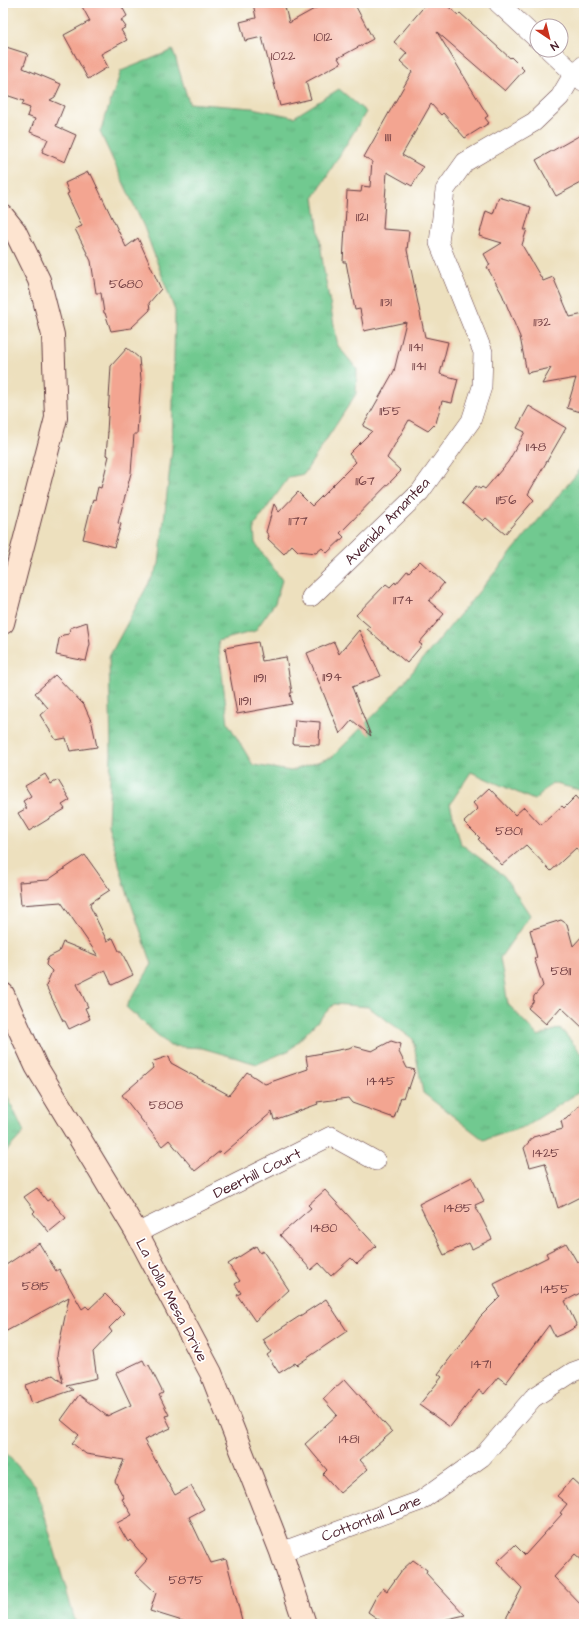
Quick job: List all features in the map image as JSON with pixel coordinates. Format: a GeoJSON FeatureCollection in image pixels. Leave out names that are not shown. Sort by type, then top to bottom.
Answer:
{"type":"FeatureCollection","features":[{"type":"Feature","properties":{"kind":"street"},"geometry":{"type":"LineString","coordinates":[[498,3],[529,32]]}},
{"type":"Feature","properties":{"kind":"street"},"geometry":{"type":"LineString","coordinates":[[560,58],[581,74]]}},
{"type":"Feature","properties":{"kind":"street","name":"Avenida Amantea"},"geometry":{"type":"LineString","coordinates":[[311,597],[420,492],[471,421],[482,387],[483,352],[439,243],[445,190],[465,162],[534,122],[560,98],[581,74]]}},
{"type":"Feature","properties":{"kind":"street"},"geometry":{"type":"LineString","coordinates":[[3,216],[15,231],[39,280],[53,335],[56,418],[4,617]]}},
{"type":"Feature","properties":{"kind":"street","name":"La Jolla Mesa Drive"},"geometry":{"type":"LineString","coordinates":[[3,994],[36,1066],[137,1233],[211,1373],[281,1552],[305,1624]]}},
{"type":"Feature","properties":{"kind":"street","name":"Deerhill Court"},"geometry":{"type":"LineString","coordinates":[[137,1233],[331,1136],[376,1161]]}},
{"type":"Feature","properties":{"kind":"street","name":"Cottontail Lane"},"geometry":{"type":"LineString","coordinates":[[281,1552],[420,1501],[482,1457],[533,1398],[573,1372],[584,1368]]}},
{"type":"Feature","properties":{"kind":"green space"},"geometry":{"type":"Polygon","coordinates":[[[173,50],[189,103],[252,108],[294,117],[339,89],[366,112],[314,197],[324,271],[338,346],[357,369],[356,394],[304,474],[289,477],[254,526],[255,543],[282,580],[275,603],[255,631],[218,641],[228,723],[253,765],[291,771],[332,757],[389,700],[584,465],[584,788],[580,790],[552,783],[534,800],[471,772],[450,804],[461,844],[504,876],[530,915],[500,958],[508,1004],[538,1036],[560,1028],[584,1056],[584,1089],[526,1126],[484,1140],[423,1093],[413,1039],[368,1007],[334,1004],[290,1050],[257,1064],[202,1048],[170,1046],[126,1007],[152,964],[125,886],[108,824],[111,753],[109,657],[159,564],[172,449],[175,311],[144,227],[100,132],[121,71],[173,50]]]}},
{"type":"Feature","properties":{"kind":"green space"},"geometry":{"type":"Polygon","coordinates":[[[3,1087],[24,1132],[3,1155],[3,1087]]]}},
{"type":"Feature","properties":{"kind":"green space"},"geometry":{"type":"Polygon","coordinates":[[[3,1450],[36,1486],[76,1624],[3,1624],[3,1450]]]}},
{"type":"Feature","properties":{"kind":"building"},"geometry":{"type":"Polygon","coordinates":[[[80,3],[120,3],[127,16],[121,20],[126,27],[121,30],[127,40],[101,54],[108,67],[88,79],[64,35],[90,21],[80,3]]]}},
{"type":"Feature","properties":{"kind":"building"},"geometry":{"type":"Polygon","coordinates":[[[253,3],[284,3],[289,23],[325,3],[354,3],[373,39],[338,58],[341,63],[306,82],[311,99],[280,106],[262,37],[245,41],[240,22],[256,18],[253,3]]]}},
{"type":"Feature","properties":{"kind":"building"},"geometry":{"type":"Polygon","coordinates":[[[427,3],[444,3],[458,15],[460,13],[524,70],[505,91],[437,32],[488,116],[485,118],[489,123],[465,138],[443,113],[441,115],[431,104],[402,155],[423,167],[412,186],[387,172],[383,229],[409,231],[407,250],[425,337],[448,342],[440,374],[458,379],[452,403],[442,401],[436,423],[428,431],[409,420],[387,458],[401,471],[340,533],[344,537],[327,553],[322,548],[316,553],[298,551],[292,545],[284,554],[268,539],[269,536],[266,532],[274,504],[279,512],[298,492],[312,506],[356,462],[349,454],[372,431],[363,426],[394,371],[406,322],[364,331],[360,309],[355,310],[346,262],[343,262],[347,191],[361,192],[362,186],[370,187],[372,161],[364,157],[412,72],[400,61],[407,53],[394,42],[427,3]]]}},
{"type":"Feature","properties":{"kind":"building"},"geometry":{"type":"Polygon","coordinates":[[[3,46],[28,54],[23,68],[61,84],[55,97],[50,100],[64,106],[56,126],[76,135],[65,162],[42,152],[48,139],[30,132],[35,119],[27,116],[30,108],[22,105],[24,101],[3,94],[3,46]]]}},
{"type":"Feature","properties":{"kind":"building"},"geometry":{"type":"Polygon","coordinates":[[[584,133],[584,181],[556,196],[536,160],[584,133]]]}},
{"type":"Feature","properties":{"kind":"building"},"geometry":{"type":"Polygon","coordinates":[[[88,172],[89,175],[91,174],[126,247],[138,238],[161,289],[149,303],[150,310],[131,328],[111,331],[104,313],[101,293],[96,293],[91,261],[75,229],[82,226],[67,194],[69,193],[65,183],[88,172]]]}},
{"type":"Feature","properties":{"kind":"building"},"geometry":{"type":"Polygon","coordinates":[[[499,197],[531,207],[524,231],[527,229],[522,245],[543,281],[553,277],[570,317],[584,314],[584,413],[567,408],[576,378],[542,384],[551,368],[527,373],[520,337],[502,294],[487,267],[490,265],[484,254],[502,243],[479,236],[486,211],[493,214],[499,197]]]}},
{"type":"Feature","properties":{"kind":"building"},"geometry":{"type":"Polygon","coordinates":[[[127,348],[139,358],[141,379],[137,434],[134,434],[131,473],[118,523],[121,524],[114,547],[83,539],[93,499],[95,500],[98,487],[101,488],[109,456],[106,455],[111,366],[127,348]]]}},
{"type":"Feature","properties":{"kind":"building"},"geometry":{"type":"Polygon","coordinates":[[[529,406],[566,428],[528,494],[534,500],[505,534],[486,518],[483,521],[462,503],[476,486],[480,489],[482,487],[485,489],[508,462],[525,432],[517,428],[529,406]]]}},
{"type":"Feature","properties":{"kind":"building"},"geometry":{"type":"Polygon","coordinates":[[[420,561],[444,583],[429,601],[444,614],[419,643],[422,645],[407,663],[367,629],[370,627],[356,615],[386,584],[390,587],[395,582],[396,584],[407,571],[409,572],[420,561]]]}},
{"type":"Feature","properties":{"kind":"building"},"geometry":{"type":"Polygon","coordinates":[[[87,622],[90,644],[86,661],[56,655],[59,639],[63,635],[69,634],[70,628],[87,622]]]}},
{"type":"Feature","properties":{"kind":"building"},"geometry":{"type":"Polygon","coordinates":[[[359,630],[381,676],[352,687],[371,736],[352,720],[340,734],[307,653],[334,642],[339,654],[359,630]]]}},
{"type":"Feature","properties":{"kind":"building"},"geometry":{"type":"Polygon","coordinates":[[[258,642],[262,661],[286,657],[292,693],[290,693],[292,704],[237,714],[225,648],[258,642]]]}},
{"type":"Feature","properties":{"kind":"building"},"geometry":{"type":"Polygon","coordinates":[[[55,675],[84,705],[92,723],[97,747],[70,751],[66,738],[56,740],[40,715],[48,708],[35,693],[55,675]]]}},
{"type":"Feature","properties":{"kind":"building"},"geometry":{"type":"Polygon","coordinates":[[[295,720],[320,722],[319,745],[293,744],[295,720]]]}},
{"type":"Feature","properties":{"kind":"building"},"geometry":{"type":"Polygon","coordinates":[[[45,774],[51,784],[58,780],[70,800],[62,805],[65,809],[29,831],[18,813],[27,808],[23,801],[31,796],[25,786],[45,774]]]}},
{"type":"Feature","properties":{"kind":"building"},"geometry":{"type":"Polygon","coordinates":[[[489,788],[515,815],[524,807],[541,825],[562,806],[564,808],[576,796],[584,805],[584,857],[576,848],[551,871],[526,845],[502,865],[478,839],[480,838],[464,822],[478,809],[473,803],[489,788]]]}},
{"type":"Feature","properties":{"kind":"building"},"geometry":{"type":"Polygon","coordinates":[[[85,855],[110,890],[90,903],[90,906],[107,941],[113,938],[133,975],[112,985],[105,970],[77,984],[88,1007],[85,1008],[90,1019],[69,1029],[65,1021],[63,1021],[46,986],[52,971],[46,965],[47,960],[49,957],[59,952],[63,942],[98,956],[61,902],[21,905],[19,882],[48,880],[85,855]]]}},
{"type":"Feature","properties":{"kind":"building"},"geometry":{"type":"Polygon","coordinates":[[[561,920],[567,924],[573,946],[584,934],[584,1029],[561,1007],[546,1024],[528,1008],[533,1002],[534,996],[543,986],[534,958],[537,958],[530,930],[561,920]]]}},
{"type":"Feature","properties":{"kind":"building"},"geometry":{"type":"Polygon","coordinates":[[[391,1041],[401,1044],[399,1052],[407,1068],[415,1070],[409,1088],[407,1087],[403,1098],[401,1097],[394,1118],[352,1103],[348,1098],[317,1102],[318,1104],[274,1120],[272,1112],[223,1154],[220,1151],[195,1171],[169,1140],[162,1146],[122,1095],[153,1068],[151,1062],[169,1056],[171,1063],[229,1095],[247,1072],[265,1084],[308,1069],[306,1056],[353,1046],[372,1051],[391,1041]]]}},
{"type":"Feature","properties":{"kind":"building"},"geometry":{"type":"Polygon","coordinates":[[[584,1100],[584,1195],[558,1208],[545,1163],[530,1167],[524,1148],[533,1137],[563,1129],[561,1121],[566,1119],[584,1100]]]}},
{"type":"Feature","properties":{"kind":"building"},"geometry":{"type":"Polygon","coordinates":[[[472,1177],[484,1201],[475,1205],[492,1239],[472,1249],[469,1243],[444,1255],[419,1204],[472,1177]]]}},
{"type":"Feature","properties":{"kind":"building"},"geometry":{"type":"Polygon","coordinates":[[[37,1188],[47,1201],[50,1199],[66,1218],[49,1232],[33,1213],[35,1211],[24,1197],[37,1188]]]}},
{"type":"Feature","properties":{"kind":"building"},"geometry":{"type":"Polygon","coordinates":[[[325,1190],[376,1246],[357,1264],[351,1258],[331,1276],[319,1263],[311,1270],[280,1235],[311,1208],[308,1205],[325,1190]]]}},
{"type":"Feature","properties":{"kind":"building"},"geometry":{"type":"Polygon","coordinates":[[[39,1243],[56,1271],[59,1269],[82,1309],[86,1306],[89,1309],[105,1294],[124,1313],[109,1328],[112,1332],[93,1352],[97,1378],[66,1385],[73,1390],[32,1404],[26,1385],[53,1375],[63,1383],[57,1355],[69,1297],[3,1333],[3,1267],[39,1243]]]}},
{"type":"Feature","properties":{"kind":"building"},"geometry":{"type":"Polygon","coordinates":[[[566,1243],[577,1262],[584,1258],[584,1291],[565,1301],[577,1326],[555,1337],[549,1325],[506,1383],[498,1377],[484,1394],[479,1390],[450,1427],[419,1405],[442,1377],[438,1374],[480,1317],[500,1297],[494,1284],[548,1257],[546,1253],[566,1243]]]}},
{"type":"Feature","properties":{"kind":"building"},"geometry":{"type":"Polygon","coordinates":[[[256,1246],[260,1253],[263,1251],[289,1290],[255,1321],[237,1295],[241,1293],[235,1284],[240,1281],[228,1264],[256,1246]]]}},
{"type":"Feature","properties":{"kind":"building"},"geometry":{"type":"Polygon","coordinates":[[[326,1299],[347,1331],[297,1365],[295,1363],[279,1373],[267,1355],[271,1352],[263,1340],[326,1299]]]}},
{"type":"Feature","properties":{"kind":"building"},"geometry":{"type":"Polygon","coordinates":[[[143,1360],[146,1366],[149,1365],[163,1393],[159,1395],[169,1415],[165,1416],[171,1428],[144,1440],[175,1495],[191,1486],[204,1509],[189,1517],[211,1563],[226,1559],[243,1624],[192,1624],[150,1611],[156,1593],[135,1573],[147,1560],[130,1540],[128,1542],[117,1523],[132,1515],[122,1499],[124,1498],[115,1481],[124,1460],[86,1454],[72,1443],[79,1435],[61,1420],[79,1395],[107,1416],[131,1405],[116,1373],[143,1360]]]}},
{"type":"Feature","properties":{"kind":"building"},"geometry":{"type":"Polygon","coordinates":[[[345,1379],[392,1432],[360,1460],[368,1469],[340,1493],[323,1474],[327,1470],[305,1444],[337,1415],[323,1399],[345,1379]]]}},
{"type":"Feature","properties":{"kind":"building"},"geometry":{"type":"Polygon","coordinates":[[[572,1479],[582,1488],[584,1486],[584,1562],[575,1554],[554,1577],[584,1608],[584,1624],[503,1624],[522,1588],[497,1562],[515,1545],[525,1555],[562,1514],[560,1513],[567,1504],[557,1496],[572,1479]]]}},
{"type":"Feature","properties":{"kind":"building"},"geometry":{"type":"Polygon","coordinates":[[[413,1560],[427,1570],[426,1573],[465,1615],[426,1624],[385,1624],[368,1612],[377,1595],[383,1588],[387,1591],[402,1570],[413,1560]]]}}]}
